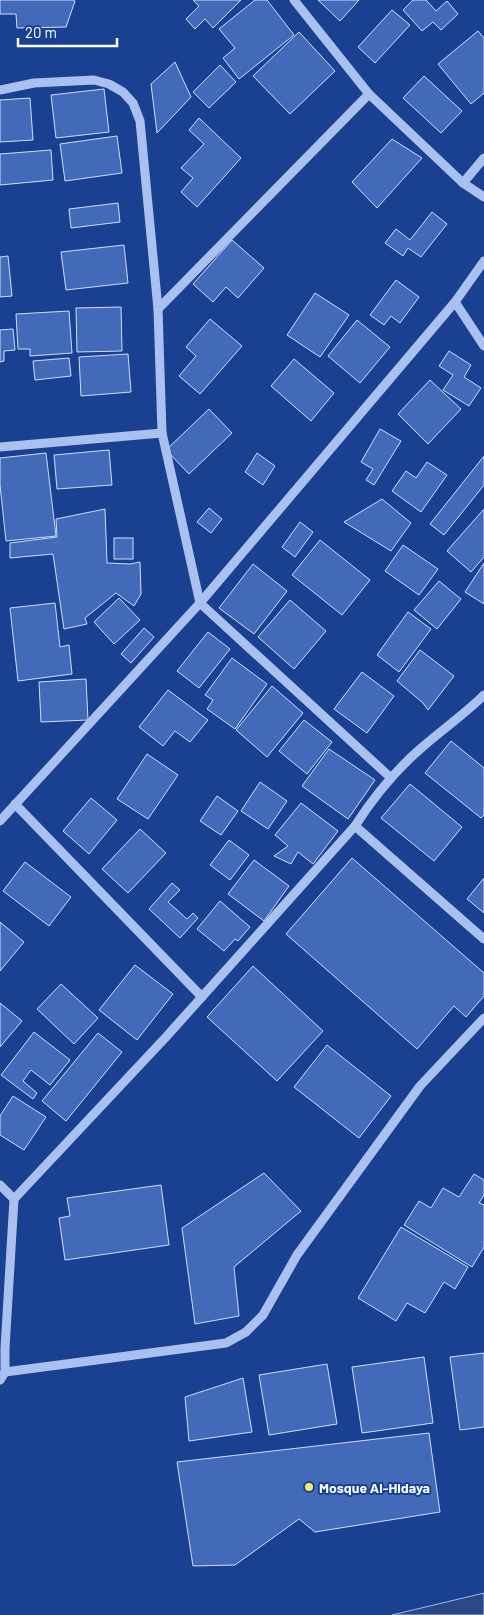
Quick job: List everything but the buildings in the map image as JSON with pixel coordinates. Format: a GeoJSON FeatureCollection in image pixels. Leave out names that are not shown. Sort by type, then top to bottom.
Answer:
{"type":"FeatureCollection","features":[{"type":"Feature","properties":{"kind":"street"},"geometry":{"type":"LineString","coordinates":[[294,0],[369,94],[463,183],[484,196]]}},
{"type":"Feature","properties":{"kind":"street"},"geometry":{"type":"LineString","coordinates":[[0,90],[34,83],[94,80],[109,84],[123,92],[133,103],[140,121],[158,309],[162,433],[200,603],[391,778]]}},
{"type":"Feature","properties":{"kind":"street"},"geometry":{"type":"LineString","coordinates":[[158,309],[369,94]]}},
{"type":"Feature","properties":{"kind":"street"},"geometry":{"type":"LineString","coordinates":[[463,183],[484,158]]}},
{"type":"Feature","properties":{"kind":"street"},"geometry":{"type":"LineString","coordinates":[[0,821],[200,603],[455,302],[484,261]]}},
{"type":"Feature","properties":{"kind":"street"},"geometry":{"type":"LineString","coordinates":[[455,302],[484,346]]}},
{"type":"Feature","properties":{"kind":"street"},"geometry":{"type":"LineString","coordinates":[[0,447],[162,433]]}},
{"type":"Feature","properties":{"kind":"street"},"geometry":{"type":"LineString","coordinates":[[484,695],[418,751],[391,778],[372,800],[355,826],[166,1037],[14,1199],[2,1376],[226,1343],[246,1332],[264,1315],[297,1255],[420,1086],[484,1018]]}},
{"type":"Feature","properties":{"kind":"street"},"geometry":{"type":"LineString","coordinates":[[15,804],[202,996]]}},
{"type":"Feature","properties":{"kind":"street"},"geometry":{"type":"LineString","coordinates":[[355,826],[484,940]]}},
{"type":"Feature","properties":{"kind":"street"},"geometry":{"type":"LineString","coordinates":[[0,1185],[14,1199]]}},
{"type":"Feature","properties":{"kind":"water"},"geometry":{"type":"Polygon","coordinates":[[[484,1593],[484,1615],[392,1615],[484,1593]]]}},
{"type":"Feature","properties":{"kind":"place","name":"Mosque Al-Hidaya"},"geometry":{"type":"Point","coordinates":[309,1487]}}]}
